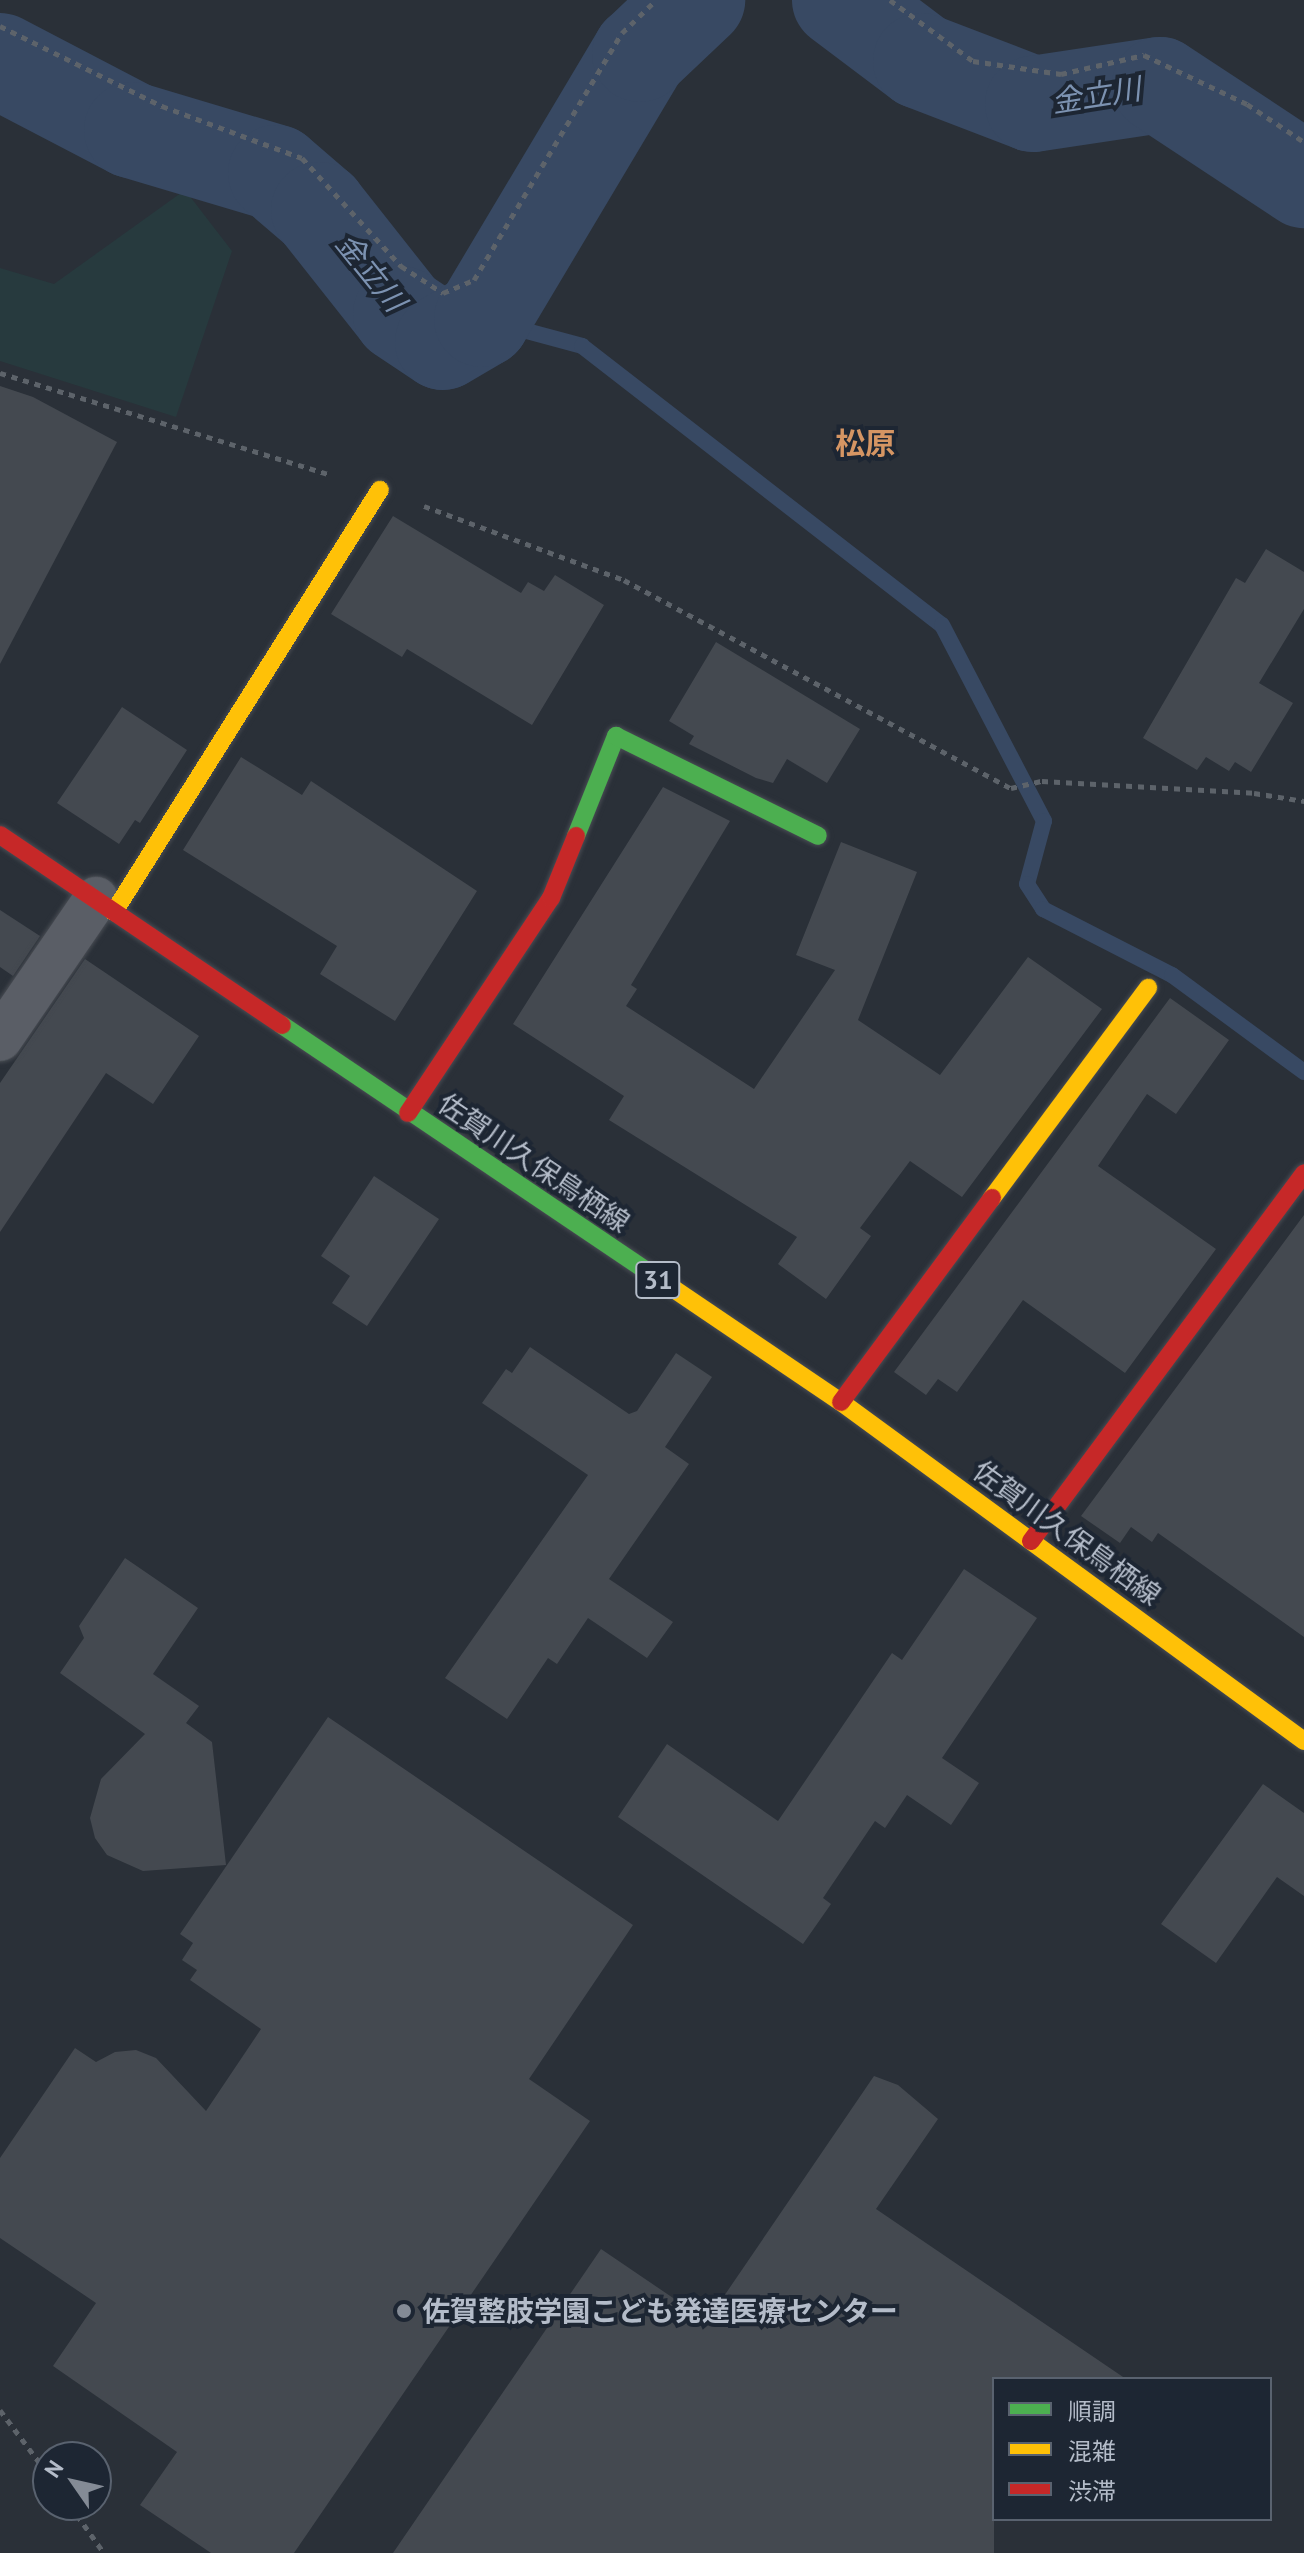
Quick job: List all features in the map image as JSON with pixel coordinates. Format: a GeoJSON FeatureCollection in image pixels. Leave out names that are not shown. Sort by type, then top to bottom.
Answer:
{"type":"FeatureCollection","features":[{"type":"Feature","properties":{"kind":"street"},"geometry":{"type":"LineString","coordinates":[[0,1039],[105,905],[380,490]]}},
{"type":"Feature","properties":{"kind":"street"},"geometry":{"type":"LineString","coordinates":[[408,1113],[551,898],[616,736],[818,836]]}},
{"type":"Feature","properties":{"kind":"street","name":"佐賀川久保鳥栖線"},"geometry":{"type":"LineString","coordinates":[[0,835],[408,1113],[841,1402],[1304,1741]]}},
{"type":"Feature","properties":{"kind":"street"},"geometry":{"type":"LineString","coordinates":[[841,1402],[1148,988]]}},
{"type":"Feature","properties":{"kind":"street"},"geometry":{"type":"LineString","coordinates":[[1031,1541],[1304,1173]]}},
{"type":"Feature","properties":{"kind":"path"},"geometry":{"type":"LineString","coordinates":[[0,26],[162,106],[302,158],[401,266],[443,293],[474,280],[622,33],[656,0]]}},
{"type":"Feature","properties":{"kind":"path"},"geometry":{"type":"LineString","coordinates":[[890,0],[973,61],[1061,74],[1144,55],[1247,104],[1304,142]]}},
{"type":"Feature","properties":{"kind":"path"},"geometry":{"type":"LineString","coordinates":[[0,373],[380,490],[624,580],[1011,788],[1042,781],[1254,793],[1304,801]]}},
{"type":"Feature","properties":{"kind":"path"},"geometry":{"type":"LineString","coordinates":[[0,2410],[32,2453]]}},
{"type":"Feature","properties":{"kind":"path"},"geometry":{"type":"LineString","coordinates":[[81,2521],[104,2553]]}},
{"type":"Feature","properties":{"kind":"green space"},"geometry":{"type":"Polygon","coordinates":[[[185,190],[232,251],[176,417],[0,361],[0,268],[54,284],[185,190]]]}},
{"type":"Feature","properties":{"kind":"building"},"geometry":{"type":"Polygon","coordinates":[[[0,386],[33,397],[117,442],[0,664],[0,386]]]}},
{"type":"Feature","properties":{"kind":"building"},"geometry":{"type":"Polygon","coordinates":[[[393,516],[521,593],[528,582],[544,591],[555,575],[604,605],[532,725],[407,649],[402,657],[331,614],[393,516]]]}},
{"type":"Feature","properties":{"kind":"building"},"geometry":{"type":"Polygon","coordinates":[[[1266,549],[1304,572],[1304,609],[1259,683],[1293,703],[1251,772],[1235,762],[1229,771],[1206,757],[1197,770],[1143,738],[1236,578],[1245,583],[1266,549]]]}},
{"type":"Feature","properties":{"kind":"building"},"geometry":{"type":"Polygon","coordinates":[[[716,642],[860,729],[827,783],[787,759],[773,783],[756,778],[689,744],[694,736],[669,721],[716,642]]]}},
{"type":"Feature","properties":{"kind":"building"},"geometry":{"type":"Polygon","coordinates":[[[122,707],[187,750],[140,823],[135,820],[119,844],[57,803],[122,707]]]}},
{"type":"Feature","properties":{"kind":"building"},"geometry":{"type":"Polygon","coordinates":[[[241,757],[302,795],[311,781],[477,891],[395,1021],[320,974],[337,946],[183,850],[241,757]]]}},
{"type":"Feature","properties":{"kind":"building"},"geometry":{"type":"Polygon","coordinates":[[[663,787],[730,821],[631,985],[637,989],[626,1006],[754,1089],[835,970],[796,955],[841,842],[917,872],[858,1020],[940,1075],[1028,957],[1102,1009],[962,1197],[910,1161],[860,1228],[871,1236],[826,1299],[778,1264],[797,1237],[609,1120],[624,1096],[513,1024],[663,787]]]}},
{"type":"Feature","properties":{"kind":"building"},"geometry":{"type":"Polygon","coordinates":[[[0,910],[40,936],[13,976],[0,967],[0,910]]]}},
{"type":"Feature","properties":{"kind":"building"},"geometry":{"type":"Polygon","coordinates":[[[85,959],[199,1036],[153,1104],[106,1073],[0,1232],[0,1083],[85,959]]]}},
{"type":"Feature","properties":{"kind":"building"},"geometry":{"type":"Polygon","coordinates":[[[1170,998],[1229,1040],[1176,1114],[1147,1094],[1098,1166],[1216,1249],[1125,1373],[1023,1300],[957,1392],[938,1379],[926,1395],[894,1372],[1170,998]]]}},
{"type":"Feature","properties":{"kind":"building"},"geometry":{"type":"Polygon","coordinates":[[[374,1176],[439,1219],[367,1326],[332,1303],[350,1276],[321,1256],[374,1176]]]}},
{"type":"Feature","properties":{"kind":"building"},"geometry":{"type":"Polygon","coordinates":[[[1304,1215],[1304,1637],[1158,1533],[1152,1542],[1131,1527],[1120,1543],[1081,1516],[1304,1215]]]}},
{"type":"Feature","properties":{"kind":"building"},"geometry":{"type":"Polygon","coordinates":[[[530,1347],[629,1414],[637,1411],[676,1353],[712,1377],[665,1447],[689,1464],[609,1579],[673,1622],[647,1658],[588,1618],[557,1664],[548,1658],[507,1719],[445,1678],[588,1475],[482,1403],[506,1369],[512,1373],[530,1347]]]}},
{"type":"Feature","properties":{"kind":"building"},"geometry":{"type":"Polygon","coordinates":[[[125,1558],[198,1608],[153,1674],[199,1706],[186,1723],[212,1742],[226,1865],[143,1871],[107,1855],[95,1838],[90,1818],[101,1779],[145,1734],[60,1673],[84,1638],[79,1626],[125,1558]]]}},
{"type":"Feature","properties":{"kind":"building"},"geometry":{"type":"Polygon","coordinates":[[[964,1569],[1037,1618],[942,1758],[979,1783],[951,1825],[907,1795],[885,1828],[875,1821],[823,1898],[831,1904],[803,1944],[618,1817],[667,1744],[778,1821],[892,1653],[902,1660],[964,1569]]]}},
{"type":"Feature","properties":{"kind":"building"},"geometry":{"type":"Polygon","coordinates":[[[328,1717],[633,1925],[529,2079],[590,2121],[294,2553],[211,2553],[140,2505],[177,2452],[53,2366],[96,2303],[0,2238],[0,2158],[75,2048],[96,2062],[115,2052],[136,2050],[156,2058],[206,2111],[261,2029],[190,1980],[197,1970],[182,1960],[193,1943],[180,1934],[328,1717]]]}},
{"type":"Feature","properties":{"kind":"building"},"geometry":{"type":"Polygon","coordinates":[[[1263,1784],[1304,1813],[1304,1896],[1277,1877],[1216,1963],[1161,1924],[1263,1784]]]}},
{"type":"Feature","properties":{"kind":"building"},"geometry":{"type":"Polygon","coordinates":[[[874,2076],[898,2085],[938,2119],[876,2209],[1123,2377],[992,2377],[994,2553],[393,2553],[601,2249],[707,2321],[874,2076]]]}},
{"type":"Feature","properties":{"kind":"waterway","name":"金立川"},"geometry":{"type":"LineString","coordinates":[[0,61],[132,130],[276,173],[319,210],[401,314],[443,342],[482,319],[640,54],[697,0]]}},
{"type":"Feature","properties":{"kind":"waterway","name":"金立川"},"geometry":{"type":"LineString","coordinates":[[840,0],[921,61],[1033,104],[1160,85],[1304,180]]}},
{"type":"Feature","properties":{"kind":"waterway"},"geometry":{"type":"LineString","coordinates":[[482,319],[582,346],[942,625],[1044,821],[1027,884],[1043,909],[1172,975],[1304,1072]]}},
{"type":"Feature","properties":{"kind":"traffic: fast"},"geometry":{"type":"LineString","coordinates":[[576,836],[616,736],[818,836]]}},
{"type":"Feature","properties":{"kind":"traffic: fast"},"geometry":{"type":"LineString","coordinates":[[282,1025],[668,1285]]}},
{"type":"Feature","properties":{"kind":"traffic: slow"},"geometry":{"type":"LineString","coordinates":[[114,912],[380,490]]}},
{"type":"Feature","properties":{"kind":"traffic: slow"},"geometry":{"type":"LineString","coordinates":[[992,1198],[1148,988]]}},
{"type":"Feature","properties":{"kind":"traffic: slow"},"geometry":{"type":"LineString","coordinates":[[668,1285],[841,1402],[1304,1741]]}},
{"type":"Feature","properties":{"kind":"traffic: jam"},"geometry":{"type":"LineString","coordinates":[[0,835],[282,1025]]}},
{"type":"Feature","properties":{"kind":"traffic: jam"},"geometry":{"type":"LineString","coordinates":[[408,1113],[551,898],[576,836]]}},
{"type":"Feature","properties":{"kind":"traffic: jam"},"geometry":{"type":"LineString","coordinates":[[1031,1541],[1304,1173]]}},
{"type":"Feature","properties":{"kind":"traffic: jam"},"geometry":{"type":"LineString","coordinates":[[841,1402],[992,1198]]}},
{"type":"Feature","properties":{"kind":"place","name":"佐賀整肢学園こども発達医療センター"},"geometry":{"type":"Point","coordinates":[404,2311]}},
{"type":"Feature","properties":{"kind":"district","name":"松原"},"geometry":{"type":"Point","coordinates":[865,443]}}]}
